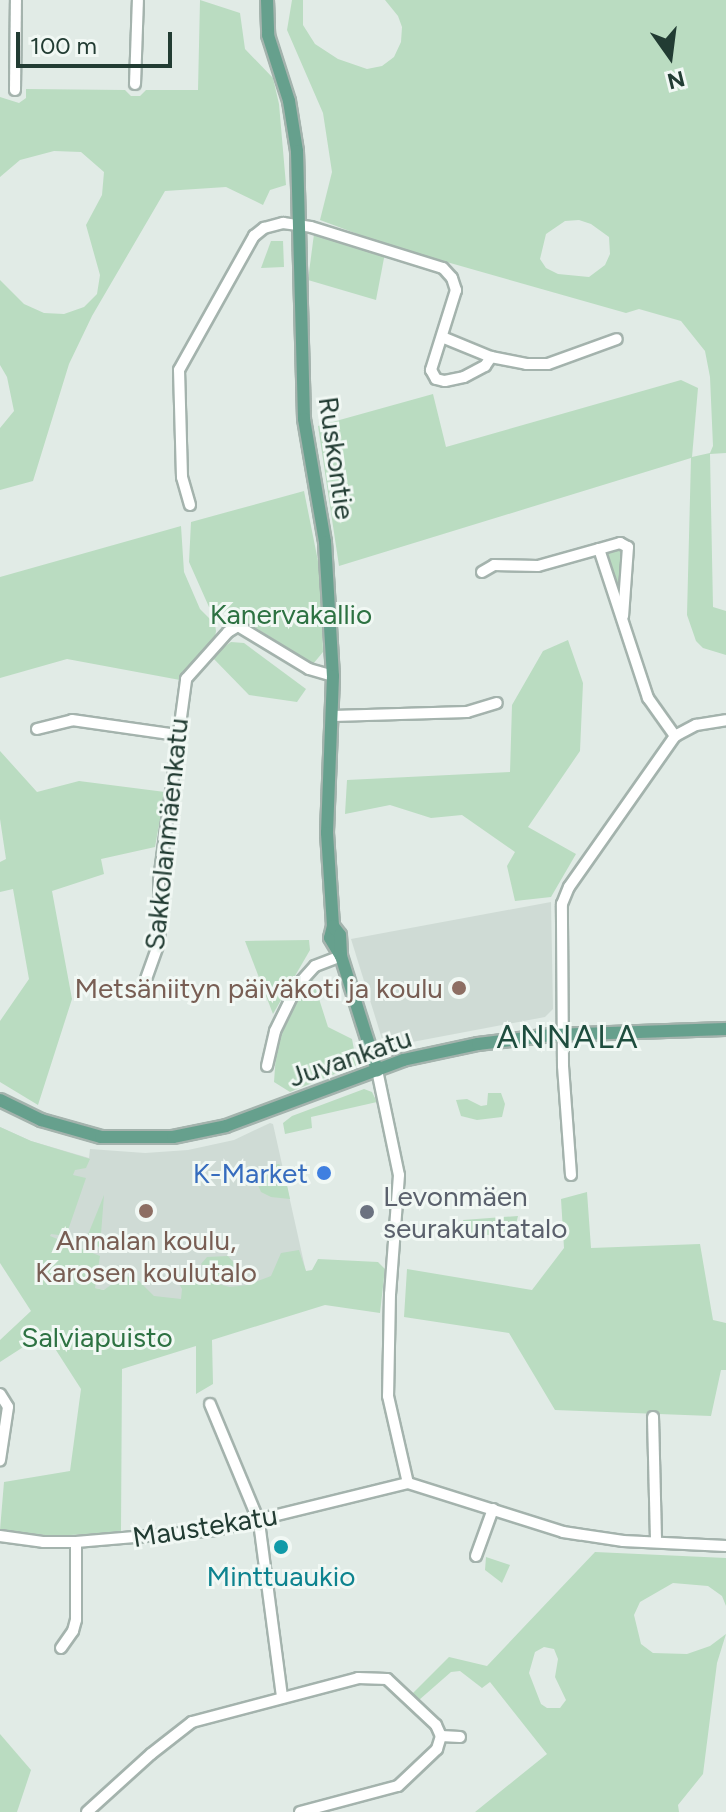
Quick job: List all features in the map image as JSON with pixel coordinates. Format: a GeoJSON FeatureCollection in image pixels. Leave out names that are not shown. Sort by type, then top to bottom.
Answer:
{"type":"FeatureCollection","features":[{"type":"Feature","properties":{"kind":"main road","name":"Ruskontie"},"geometry":{"type":"LineString","coordinates":[[267,0],[268,35],[294,125],[304,419],[325,542],[333,676],[327,833],[333,926],[331,941],[341,956],[377,1070]]}},
{"type":"Feature","properties":{"kind":"main road","name":"Juvankatu"},"geometry":{"type":"LineString","coordinates":[[0,1100],[41,1120],[101,1137],[173,1137],[226,1126],[403,1060],[478,1044],[563,1034],[726,1029]]}},
{"type":"Feature","properties":{"kind":"street"},"geometry":{"type":"LineString","coordinates":[[15,90],[16,0]]}},
{"type":"Feature","properties":{"kind":"street"},"geometry":{"type":"LineString","coordinates":[[135,84],[138,0]]}},
{"type":"Feature","properties":{"kind":"street"},"geometry":{"type":"LineString","coordinates":[[190,505],[182,477],[179,370],[254,236],[264,228],[283,223],[299,225],[443,268],[452,278],[456,290],[431,370],[436,379],[445,381],[464,377],[485,366],[491,357]]}},
{"type":"Feature","properties":{"kind":"street"},"geometry":{"type":"LineString","coordinates":[[442,337],[491,357],[526,364],[548,364],[617,339]]}},
{"type":"Feature","properties":{"kind":"street"},"geometry":{"type":"LineString","coordinates":[[482,572],[494,565],[538,566],[620,543],[628,547],[623,619]]}},
{"type":"Feature","properties":{"kind":"street"},"geometry":{"type":"LineString","coordinates":[[599,549],[648,698],[675,736]]}},
{"type":"Feature","properties":{"kind":"street","name":"Sakkolanmäenkatu"},"geometry":{"type":"LineString","coordinates":[[146,979],[160,940],[159,880],[186,679],[228,632],[238,626],[309,669],[333,676]]}},
{"type":"Feature","properties":{"kind":"street"},"geometry":{"type":"LineString","coordinates":[[333,716],[467,712],[497,703]]}},
{"type":"Feature","properties":{"kind":"street"},"geometry":{"type":"LineString","coordinates":[[37,729],[72,720],[177,735]]}},
{"type":"Feature","properties":{"kind":"street"},"geometry":{"type":"LineString","coordinates":[[571,1175],[563,1034],[562,904],[569,887],[675,736],[696,725],[726,720]]}},
{"type":"Feature","properties":{"kind":"street"},"geometry":{"type":"LineString","coordinates":[[267,1066],[275,1031],[297,986],[315,966],[341,956]]}},
{"type":"Feature","properties":{"kind":"street"},"geometry":{"type":"LineString","coordinates":[[377,1070],[399,1175],[390,1294],[388,1396],[408,1483],[563,1532],[726,1546]]}},
{"type":"Feature","properties":{"kind":"street"},"geometry":{"type":"LineString","coordinates":[[0,1394],[8,1407],[0,1460]]}},
{"type":"Feature","properties":{"kind":"street"},"geometry":{"type":"LineString","coordinates":[[210,1404],[217,1428],[259,1522],[282,1697]]}},
{"type":"Feature","properties":{"kind":"street"},"geometry":{"type":"LineString","coordinates":[[653,1417],[656,1542]]}},
{"type":"Feature","properties":{"kind":"street","name":"Maustekatu"},"geometry":{"type":"LineString","coordinates":[[0,1536],[43,1542],[76,1542],[168,1535],[259,1522],[408,1483]]}},
{"type":"Feature","properties":{"kind":"street"},"geometry":{"type":"LineString","coordinates":[[476,1556],[493,1509]]}},
{"type":"Feature","properties":{"kind":"street"},"geometry":{"type":"LineString","coordinates":[[61,1648],[73,1631],[76,1620],[76,1542]]}},
{"type":"Feature","properties":{"kind":"street"},"geometry":{"type":"LineString","coordinates":[[87,1812],[187,1725],[358,1678],[380,1677],[400,1689],[436,1725],[441,1736],[437,1749],[398,1786],[300,1812]]}},
{"type":"Feature","properties":{"kind":"street"},"geometry":{"type":"LineString","coordinates":[[441,1736],[460,1737]]}},
{"type":"Feature","properties":{"kind":"shaded area","name":"Metsäniityn päiväkoti ja koulu"},"geometry":{"type":"Polygon","coordinates":[[[551,902],[553,1009],[545,1017],[391,1046],[383,1042],[351,939],[551,902]]]}},
{"type":"Feature","properties":{"kind":"shaded area","name":"Annalan koulu, Karosen koulutalo"},"geometry":{"type":"Polygon","coordinates":[[[273,1124],[306,1272],[179,1305],[95,1288],[21,1232],[0,1127],[31,1141],[89,1158],[90,1149],[145,1153],[188,1150],[234,1140],[273,1124]]]}},
{"type":"Feature","properties":{"kind":"green space"},"geometry":{"type":"Polygon","coordinates":[[[200,0],[240,13],[245,49],[273,78],[279,104],[286,185],[270,190],[263,205],[226,187],[165,191],[92,316],[69,364],[33,481],[0,490],[0,428],[14,411],[7,377],[0,365],[0,280],[24,304],[44,313],[64,314],[84,307],[97,294],[100,275],[86,225],[102,195],[104,172],[81,152],[54,151],[20,160],[0,177],[0,97],[19,103],[26,98],[26,89],[125,90],[131,96],[140,96],[146,90],[198,90],[200,0]]]}},
{"type":"Feature","properties":{"kind":"green space"},"geometry":{"type":"Polygon","coordinates":[[[292,0],[303,0],[303,25],[315,44],[338,59],[367,69],[382,66],[394,57],[401,42],[402,27],[398,16],[385,0],[726,0],[726,453],[710,454],[713,607],[726,611],[726,655],[703,648],[696,641],[687,615],[691,458],[339,566],[318,426],[433,394],[446,447],[681,380],[698,388],[692,457],[710,453],[713,446],[710,377],[705,351],[681,321],[639,309],[626,313],[387,245],[320,220],[332,172],[323,113],[287,30],[292,0]],[[579,220],[565,221],[546,234],[540,259],[546,268],[558,274],[589,277],[605,265],[610,254],[609,237],[591,224],[579,220]]]}},
{"type":"Feature","properties":{"kind":"green space"},"geometry":{"type":"Polygon","coordinates":[[[314,234],[385,253],[376,300],[308,280],[314,234]]]}},
{"type":"Feature","properties":{"kind":"green space"},"geometry":{"type":"Polygon","coordinates":[[[271,241],[283,241],[284,267],[261,268],[271,241]]]}},
{"type":"Feature","properties":{"kind":"green space","name":"Kanervakallio"},"geometry":{"type":"Polygon","coordinates":[[[304,491],[320,571],[323,652],[313,664],[234,614],[209,607],[189,562],[191,522],[304,491]]]}},
{"type":"Feature","properties":{"kind":"green space"},"geometry":{"type":"Polygon","coordinates":[[[181,526],[184,572],[200,609],[215,624],[216,631],[215,638],[180,680],[67,659],[0,678],[0,577],[181,526]]]}},
{"type":"Feature","properties":{"kind":"green space"},"geometry":{"type":"Polygon","coordinates":[[[621,546],[624,548],[620,599],[605,552],[621,546]]]}},
{"type":"Feature","properties":{"kind":"green space"},"geometry":{"type":"Polygon","coordinates":[[[568,640],[583,683],[580,751],[528,827],[576,854],[551,897],[515,901],[507,866],[515,852],[462,815],[431,818],[390,805],[345,814],[347,780],[510,772],[512,705],[543,651],[568,640]]]}},
{"type":"Feature","properties":{"kind":"green space"},"geometry":{"type":"Polygon","coordinates":[[[231,642],[244,643],[306,689],[297,702],[249,695],[211,656],[231,642]]]}},
{"type":"Feature","properties":{"kind":"green space"},"geometry":{"type":"Polygon","coordinates":[[[0,751],[37,792],[79,781],[165,792],[155,847],[101,859],[104,874],[52,891],[72,999],[38,1105],[0,1082],[0,1021],[29,979],[13,889],[0,892],[0,862],[6,859],[0,819],[0,751]]]}},
{"type":"Feature","properties":{"kind":"green space"},"geometry":{"type":"Polygon","coordinates":[[[309,940],[310,950],[273,1014],[245,941],[309,940]]]}},
{"type":"Feature","properties":{"kind":"green space"},"geometry":{"type":"Polygon","coordinates":[[[313,980],[328,1027],[352,1039],[357,1065],[290,1092],[274,1082],[277,1039],[302,987],[313,980]]]}},
{"type":"Feature","properties":{"kind":"green space"},"geometry":{"type":"Polygon","coordinates":[[[364,1089],[372,1092],[377,1102],[311,1117],[312,1128],[285,1134],[283,1123],[292,1116],[364,1089]]]}},
{"type":"Feature","properties":{"kind":"green space"},"geometry":{"type":"Polygon","coordinates":[[[488,1093],[501,1093],[505,1104],[502,1117],[477,1120],[461,1116],[456,1100],[467,1099],[481,1106],[487,1105],[488,1093]]]}},
{"type":"Feature","properties":{"kind":"green space","name":"Salviapuisto"},"geometry":{"type":"Polygon","coordinates":[[[0,1127],[31,1141],[90,1159],[86,1168],[75,1170],[73,1175],[86,1178],[66,1236],[50,1236],[100,1256],[95,1288],[104,1290],[124,1275],[139,1281],[154,1296],[181,1299],[182,1289],[177,1280],[180,1275],[194,1270],[205,1281],[230,1287],[247,1285],[271,1276],[281,1253],[299,1250],[306,1271],[312,1270],[318,1259],[378,1262],[385,1269],[380,1313],[325,1305],[212,1340],[213,1384],[196,1394],[196,1346],[122,1369],[121,1532],[54,1536],[0,1530],[4,1482],[70,1471],[81,1389],[45,1333],[0,1362],[0,1340],[31,1311],[0,1263],[0,1127]]]}},
{"type":"Feature","properties":{"kind":"green space"},"geometry":{"type":"Polygon","coordinates":[[[279,1164],[284,1171],[290,1199],[271,1197],[261,1192],[251,1170],[279,1164]]]}},
{"type":"Feature","properties":{"kind":"green space"},"geometry":{"type":"Polygon","coordinates":[[[587,1192],[591,1248],[700,1244],[713,1320],[726,1323],[726,1370],[721,1370],[711,1416],[555,1410],[509,1333],[404,1317],[407,1269],[532,1290],[564,1248],[561,1199],[587,1192]]]}},
{"type":"Feature","properties":{"kind":"green space"},"geometry":{"type":"Polygon","coordinates":[[[104,1195],[100,1247],[99,1247],[85,1242],[104,1195]]]}},
{"type":"Feature","properties":{"kind":"green space"},"geometry":{"type":"Polygon","coordinates":[[[518,1216],[514,1232],[508,1237],[468,1233],[463,1220],[518,1216]]]}},
{"type":"Feature","properties":{"kind":"green space"},"geometry":{"type":"Polygon","coordinates":[[[228,1256],[242,1272],[233,1279],[212,1276],[201,1264],[207,1257],[228,1256]]]}},
{"type":"Feature","properties":{"kind":"green space"},"geometry":{"type":"Polygon","coordinates":[[[595,1552],[726,1558],[726,1606],[722,1596],[708,1586],[673,1583],[640,1602],[634,1615],[641,1644],[653,1653],[687,1654],[710,1646],[726,1634],[717,1663],[703,1774],[678,1805],[679,1812],[475,1812],[547,1754],[490,1682],[482,1688],[460,1671],[451,1672],[419,1700],[412,1694],[449,1657],[487,1666],[595,1552]],[[544,1647],[535,1652],[529,1673],[541,1704],[547,1708],[560,1708],[566,1700],[555,1677],[558,1659],[554,1649],[544,1647]]]}},
{"type":"Feature","properties":{"kind":"green space"},"geometry":{"type":"Polygon","coordinates":[[[486,1557],[510,1565],[502,1583],[485,1570],[486,1557]]]}},
{"type":"Feature","properties":{"kind":"green space"},"geometry":{"type":"Polygon","coordinates":[[[0,1734],[31,1770],[17,1812],[0,1812],[0,1734]]]}},
{"type":"Feature","properties":{"kind":"place","name":"Metsäniityn päiväkoti ja koulu"},"geometry":{"type":"Point","coordinates":[459,988]}},
{"type":"Feature","properties":{"kind":"place","name":"K-Market"},"geometry":{"type":"Point","coordinates":[324,1173]}},
{"type":"Feature","properties":{"kind":"place","name":"Annalan koulu, Karosen koulutalo"},"geometry":{"type":"Point","coordinates":[146,1211]}},
{"type":"Feature","properties":{"kind":"place","name":"Levonmäen seurakuntatalo"},"geometry":{"type":"Point","coordinates":[367,1212]}},
{"type":"Feature","properties":{"kind":"place","name":"Minttuaukio"},"geometry":{"type":"Point","coordinates":[281,1547]}},
{"type":"Feature","properties":{"kind":"district","name":"ANNALA"},"geometry":{"type":"Point","coordinates":[568,1037]}}]}
